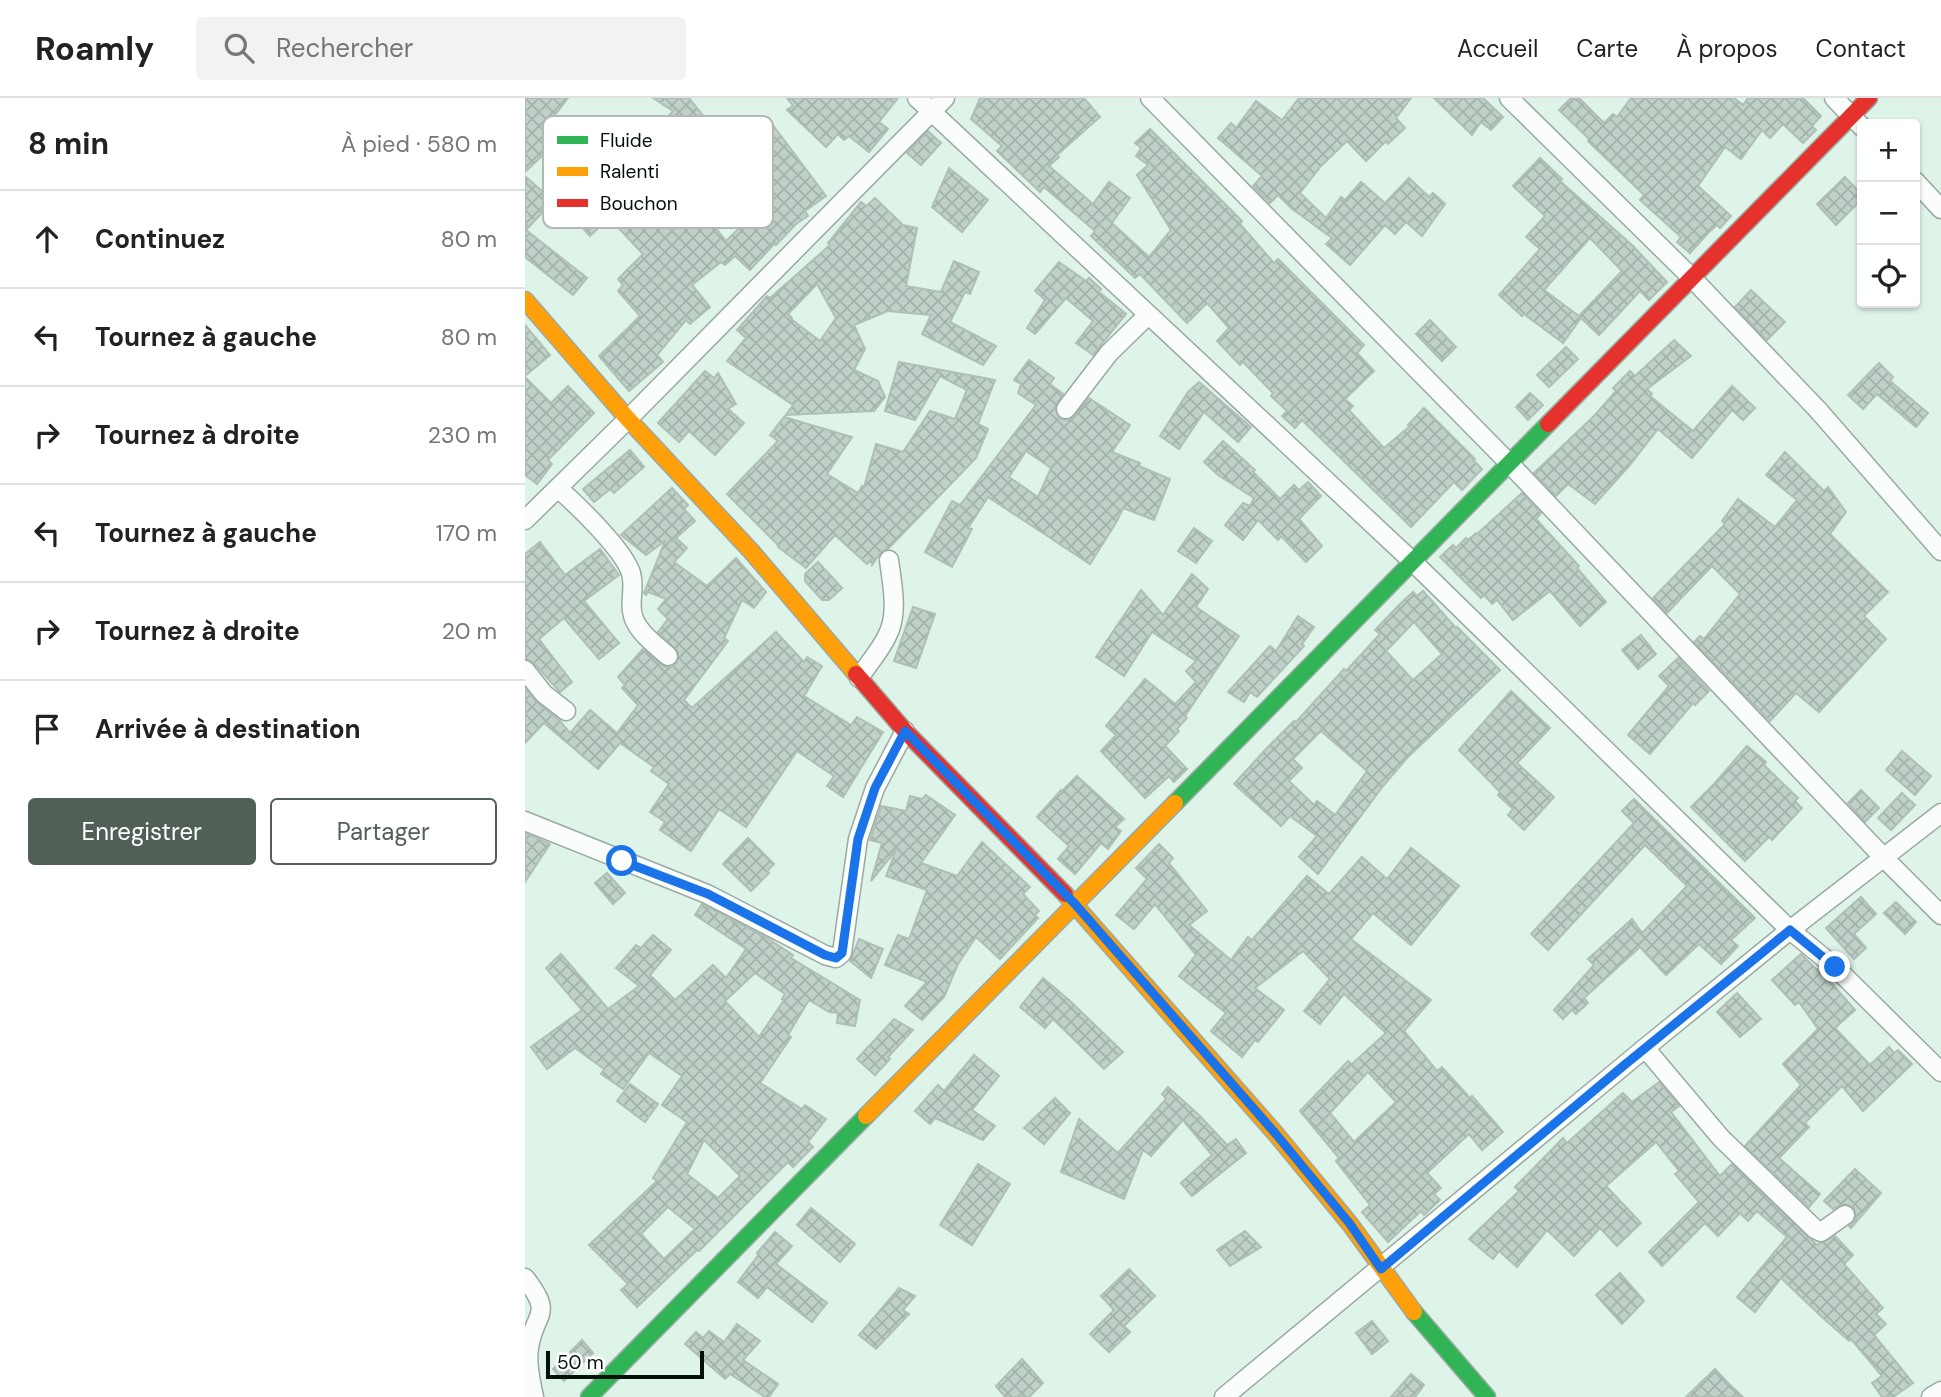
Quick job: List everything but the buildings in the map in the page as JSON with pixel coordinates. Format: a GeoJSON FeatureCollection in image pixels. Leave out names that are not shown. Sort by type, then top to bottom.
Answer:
{"type":"FeatureCollection","features":[{"type":"Feature","properties":{"kind":"street"},"geometry":{"type":"LineString","coordinates":[[917,98],[1412,561],[1790,930],[1835,967],[1941,1072]]}},
{"type":"Feature","properties":{"kind":"street"},"geometry":{"type":"LineString","coordinates":[[525,520],[945,98]]}},
{"type":"Feature","properties":{"kind":"street"},"geometry":{"type":"LineString","coordinates":[[1150,98],[1508,462],[1941,915]]}},
{"type":"Feature","properties":{"kind":"street"},"geometry":{"type":"LineString","coordinates":[[1509,98],[1692,278],[1818,410],[1941,551]]}},
{"type":"Feature","properties":{"kind":"street"},"geometry":{"type":"LineString","coordinates":[[589,1397],[1508,462],[1692,278],[1857,122],[1834,98]]}},
{"type":"Feature","properties":{"kind":"street"},"geometry":{"type":"LineString","coordinates":[[1858,119],[1869,98]]}},
{"type":"Feature","properties":{"kind":"street"},"geometry":{"type":"LineString","coordinates":[[1916,182],[1941,208]]}},
{"type":"Feature","properties":{"kind":"street"},"geometry":{"type":"LineString","coordinates":[[525,300],[628,419],[751,551],[905,731],[1075,904],[1275,1133],[1350,1224],[1411,1309],[1487,1397]]}},
{"type":"Feature","properties":{"kind":"street"},"geometry":{"type":"LineString","coordinates":[[1066,409],[1109,354],[1148,315]]}},
{"type":"Feature","properties":{"kind":"street"},"geometry":{"type":"LineString","coordinates":[[558,488],[589,516],[631,571],[634,589],[632,612],[642,632],[668,656]]}},
{"type":"Feature","properties":{"kind":"street"},"geometry":{"type":"LineString","coordinates":[[859,678],[891,628],[893,615],[889,560]]}},
{"type":"Feature","properties":{"kind":"street"},"geometry":{"type":"LineString","coordinates":[[525,670],[544,694],[565,711]]}},
{"type":"Feature","properties":{"kind":"street"},"geometry":{"type":"LineString","coordinates":[[525,821],[708,894],[825,955],[836,958],[842,953],[858,839],[875,788],[905,731]]}},
{"type":"Feature","properties":{"kind":"street"},"geometry":{"type":"LineString","coordinates":[[1224,1397],[1645,1048],[1790,930],[1941,813]]}},
{"type":"Feature","properties":{"kind":"street"},"geometry":{"type":"LineString","coordinates":[[1645,1048],[1721,1138],[1815,1229],[1821,1232],[1826,1230],[1845,1215]]}},
{"type":"Feature","properties":{"kind":"street"},"geometry":{"type":"LineString","coordinates":[[525,1278],[542,1306],[541,1317],[529,1348],[534,1397]]}},
{"type":"Feature","properties":{"kind":"street"},"geometry":{"type":"LineString","coordinates":[[1931,1397],[1941,1391]]}},
{"type":"Feature","properties":{"kind":"traffic: fast"},"geometry":{"type":"LineString","coordinates":[[1175,803],[1548,424]]}},
{"type":"Feature","properties":{"kind":"traffic: fast"},"geometry":{"type":"LineString","coordinates":[[589,1397],[866,1116]]}},
{"type":"Feature","properties":{"kind":"traffic: fast"},"geometry":{"type":"LineString","coordinates":[[1414,1312],[1487,1397]]}},
{"type":"Feature","properties":{"kind":"traffic: slow"},"geometry":{"type":"LineString","coordinates":[[525,300],[628,419],[751,551],[856,674]]}},
{"type":"Feature","properties":{"kind":"traffic: slow"},"geometry":{"type":"LineString","coordinates":[[866,1116],[1175,803]]}},
{"type":"Feature","properties":{"kind":"traffic: slow"},"geometry":{"type":"LineString","coordinates":[[1065,894],[1275,1133],[1350,1224],[1414,1312]]}},
{"type":"Feature","properties":{"kind":"traffic: jam"},"geometry":{"type":"LineString","coordinates":[[1548,424],[1869,98]]}},
{"type":"Feature","properties":{"kind":"traffic: jam"},"geometry":{"type":"LineString","coordinates":[[856,674],[905,731],[1065,894]]}},
{"type":"Feature","properties":{"kind":"route"},"geometry":{"type":"LineString","coordinates":[[622,861],[708,894],[825,955],[836,958],[842,953],[858,839],[875,788],[905,731],[1075,904],[1275,1133],[1350,1224],[1381,1269],[1790,930],[1835,967]]}}]}
